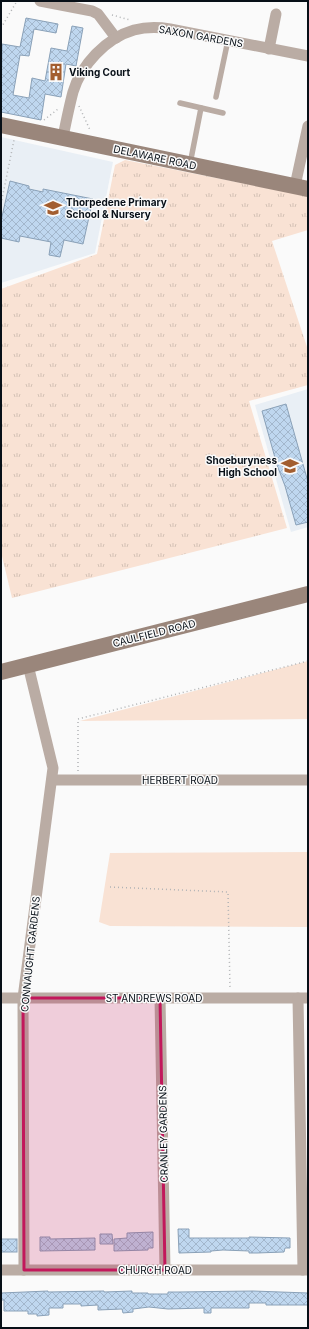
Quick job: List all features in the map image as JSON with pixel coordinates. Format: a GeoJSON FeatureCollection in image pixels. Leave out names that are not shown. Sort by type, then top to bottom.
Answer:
{"type":"FeatureCollection","features":[{"type":"Feature","properties":{"kind":"street"},"geometry":{"type":"LineString","coordinates":[[40,1],[92,11],[98,14],[116,38]]}},
{"type":"Feature","properties":{"kind":"street"},"geometry":{"type":"LineString","coordinates":[[269,48],[276,14]]}},
{"type":"Feature","properties":{"kind":"street","name":"SAXON GARDENS"},"geometry":{"type":"LineString","coordinates":[[63,137],[73,91],[78,78],[96,54],[116,38],[132,31],[144,28],[160,28],[308,56]]}},
{"type":"Feature","properties":{"kind":"street"},"geometry":{"type":"LineString","coordinates":[[301,187],[308,126]]}},
{"type":"Feature","properties":{"kind":"street","name":"DELAWARE ROAD"},"geometry":{"type":"LineString","coordinates":[[3,127],[63,137],[301,187]]}},
{"type":"Feature","properties":{"kind":"street","name":"CAULFIELD ROAD"},"geometry":{"type":"LineString","coordinates":[[1,672],[308,594]]}},
{"type":"Feature","properties":{"kind":"street","name":"CONNAUGHT GARDENS"},"geometry":{"type":"LineString","coordinates":[[24,1270],[23,998],[53,768],[28,665]]}},
{"type":"Feature","properties":{"kind":"street","name":"HERBERT ROAD"},"geometry":{"type":"LineString","coordinates":[[52,780],[308,780]]}},
{"type":"Feature","properties":{"kind":"street","name":"ST ANDREWS ROAD"},"geometry":{"type":"LineString","coordinates":[[1,998],[303,998]]}},
{"type":"Feature","properties":{"kind":"street","name":"CRANLEY GARDENS"},"geometry":{"type":"LineString","coordinates":[[160,998],[165,1270]]}},
{"type":"Feature","properties":{"kind":"street"},"geometry":{"type":"LineString","coordinates":[[303,998],[305,1270]]}},
{"type":"Feature","properties":{"kind":"street","name":"CHURCH ROAD"},"geometry":{"type":"LineString","coordinates":[[1,1270],[305,1270]]}},
{"type":"Feature","properties":{"kind":"lane"},"geometry":{"type":"LineString","coordinates":[[216,97],[228,40]]}},
{"type":"Feature","properties":{"kind":"lane"},"geometry":{"type":"LineString","coordinates":[[180,103],[223,113]]}},
{"type":"Feature","properties":{"kind":"lane"},"geometry":{"type":"LineString","coordinates":[[190,164],[201,108]]}},
{"type":"Feature","properties":{"kind":"path"},"geometry":{"type":"LineString","coordinates":[[1,28],[17,1]]}},
{"type":"Feature","properties":{"kind":"path"},"geometry":{"type":"LineString","coordinates":[[5,12],[9,13]]}},
{"type":"Feature","properties":{"kind":"path"},"geometry":{"type":"LineString","coordinates":[[108,14],[132,20]]}},
{"type":"Feature","properties":{"kind":"path"},"geometry":{"type":"LineString","coordinates":[[1,204],[14,140]]}},
{"type":"Feature","properties":{"kind":"path"},"geometry":{"type":"LineString","coordinates":[[77,780],[78,719],[308,661]]}},
{"type":"Feature","properties":{"kind":"path"},"geometry":{"type":"LineString","coordinates":[[110,887],[228,892],[230,998]]}},
{"type":"Feature","properties":{"kind":"highlighted area"},"geometry":{"type":"Polygon","coordinates":[[[23,998],[160,998],[165,1270],[24,1270],[23,998]]]}},
{"type":"Feature","properties":{"kind":"shaded area","name":"Thorpedene Primary School & Nursery"},"geometry":{"type":"Polygon","coordinates":[[[1,137],[113,162],[95,253],[1,283],[1,137]]]}},
{"type":"Feature","properties":{"kind":"shaded area","name":"Shoeburyness High School"},"geometry":{"type":"Polygon","coordinates":[[[308,389],[308,527],[291,532],[255,405],[308,389]]]}},
{"type":"Feature","properties":{"kind":"green space"},"geometry":{"type":"Polygon","coordinates":[[[125,160],[308,196],[308,230],[272,241],[308,350],[308,385],[249,401],[287,528],[12,598],[1,552],[1,289],[97,254],[115,165],[125,160]]]}},
{"type":"Feature","properties":{"kind":"green space"},"geometry":{"type":"Polygon","coordinates":[[[308,661],[308,719],[80,721],[308,661]]]}},
{"type":"Feature","properties":{"kind":"green space"},"geometry":{"type":"Polygon","coordinates":[[[308,852],[308,927],[110,926],[99,922],[110,853],[308,852]]]}},
{"type":"Feature","properties":{"kind":"building","name":"Viking Court"},"geometry":{"type":"Polygon","coordinates":[[[26,18],[58,24],[56,33],[34,29],[29,56],[20,55],[13,95],[29,98],[32,78],[45,81],[51,48],[67,51],[72,26],[83,28],[76,66],[66,64],[61,97],[45,94],[41,120],[1,112],[2,44],[20,47],[26,18]]]}},
{"type":"Feature","properties":{"kind":"building"},"geometry":{"type":"Polygon","coordinates":[[[10,181],[29,186],[29,189],[43,192],[43,189],[93,199],[83,244],[64,240],[60,257],[49,255],[51,242],[20,236],[19,242],[1,238],[1,221],[10,181]]]}},
{"type":"Feature","properties":{"kind":"building"},"geometry":{"type":"Polygon","coordinates":[[[286,404],[308,482],[308,522],[296,525],[262,411],[286,404]]]}},
{"type":"Feature","properties":{"kind":"building"},"geometry":{"type":"Polygon","coordinates":[[[178,1229],[189,1229],[189,1238],[290,1238],[290,1248],[285,1248],[284,1252],[249,1253],[249,1251],[223,1250],[179,1253],[178,1229]]]}},
{"type":"Feature","properties":{"kind":"building"},"geometry":{"type":"Polygon","coordinates":[[[153,1232],[153,1248],[148,1248],[148,1250],[114,1251],[114,1239],[127,1238],[127,1233],[153,1232]]]}},
{"type":"Feature","properties":{"kind":"building"},"geometry":{"type":"Polygon","coordinates":[[[100,1234],[112,1234],[113,1244],[100,1244],[100,1234]]]}},
{"type":"Feature","properties":{"kind":"building"},"geometry":{"type":"Polygon","coordinates":[[[40,1237],[50,1237],[50,1239],[95,1238],[95,1250],[40,1251],[40,1237]]]}},
{"type":"Feature","properties":{"kind":"building"},"geometry":{"type":"Polygon","coordinates":[[[1,1239],[17,1239],[17,1252],[1,1252],[1,1239]]]}},
{"type":"Feature","properties":{"kind":"building"},"geometry":{"type":"Polygon","coordinates":[[[48,1291],[132,1291],[132,1293],[148,1294],[168,1294],[168,1292],[253,1291],[308,1293],[308,1305],[266,1305],[266,1303],[249,1303],[249,1308],[211,1308],[211,1313],[204,1313],[204,1308],[168,1309],[149,1307],[133,1309],[133,1312],[123,1313],[122,1309],[98,1310],[98,1305],[81,1306],[81,1304],[63,1304],[63,1308],[49,1308],[49,1315],[37,1316],[37,1314],[28,1314],[28,1311],[4,1311],[4,1300],[1,1300],[1,1293],[48,1291]]]}},
{"type":"Feature","properties":{"kind":"place","name":"Viking Court"},"geometry":{"type":"Point","coordinates":[56,72]}},
{"type":"Feature","properties":{"kind":"place","name":"Thorpedene Primary School & Nursery"},"geometry":{"type":"Point","coordinates":[53,208]}},
{"type":"Feature","properties":{"kind":"place","name":"Shoeburyness High School"},"geometry":{"type":"Point","coordinates":[290,466]}}]}
